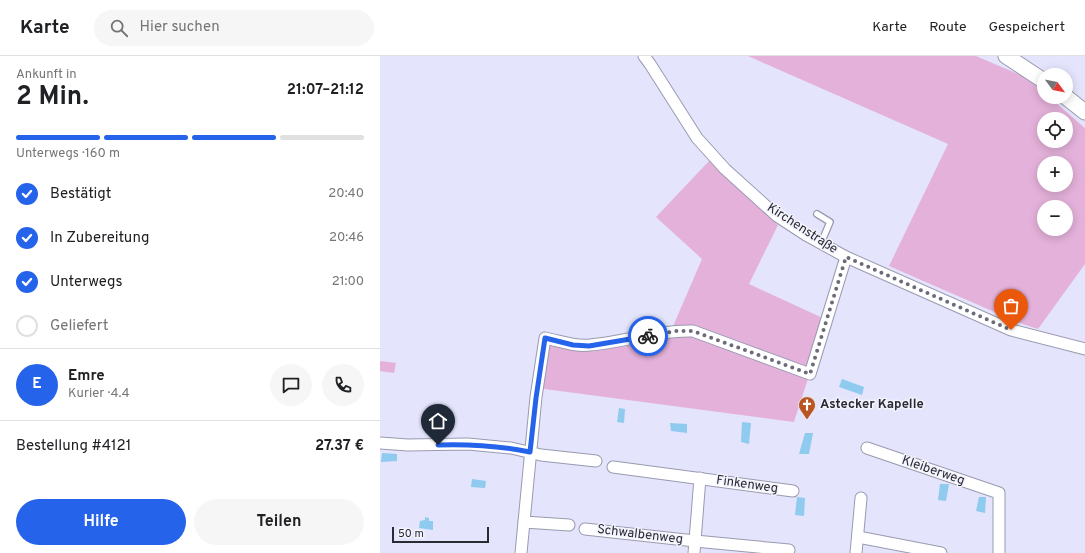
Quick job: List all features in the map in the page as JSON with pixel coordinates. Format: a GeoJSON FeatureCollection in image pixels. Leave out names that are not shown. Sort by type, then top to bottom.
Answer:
{"type":"FeatureCollection","features":[{"type":"Feature","properties":{"kind":"street","name":"Kirchenstraße"},"geometry":{"type":"LineString","coordinates":[[644,56],[697,138],[725,169],[778,216],[846,257],[1011,330],[1085,350]]}},
{"type":"Feature","properties":{"kind":"street"},"geometry":{"type":"LineString","coordinates":[[1006,56],[1037,76]]}},
{"type":"Feature","properties":{"kind":"street"},"geometry":{"type":"LineString","coordinates":[[1073,103],[1085,112]]}},
{"type":"Feature","properties":{"kind":"street"},"geometry":{"type":"LineString","coordinates":[[521,553],[536,398],[545,338],[573,345],[589,346],[676,331],[693,331],[810,374],[846,257]]}},
{"type":"Feature","properties":{"kind":"street"},"geometry":{"type":"LineString","coordinates":[[380,443],[408,445],[468,444],[511,448],[541,455],[596,461]]}},
{"type":"Feature","properties":{"kind":"street","name":"Kleiberweg"},"geometry":{"type":"LineString","coordinates":[[867,448],[999,493],[999,553]]}},
{"type":"Feature","properties":{"kind":"street","name":"Finkenweg"},"geometry":{"type":"LineString","coordinates":[[614,467],[793,491]]}},
{"type":"Feature","properties":{"kind":"street","name":"Finkenweg"},"geometry":{"type":"LineString","coordinates":[[695,541],[700,478]]}},
{"type":"Feature","properties":{"kind":"street"},"geometry":{"type":"LineString","coordinates":[[856,553],[861,498]]}},
{"type":"Feature","properties":{"kind":"street"},"geometry":{"type":"LineString","coordinates":[[524,522],[569,525]]}},
{"type":"Feature","properties":{"kind":"street","name":"Schwalbenweg"},"geometry":{"type":"LineString","coordinates":[[585,529],[789,550]]}},
{"type":"Feature","properties":{"kind":"street"},"geometry":{"type":"LineString","coordinates":[[858,537],[941,553]]}},
{"type":"Feature","properties":{"kind":"street","name":"Schwalbenweg"},"geometry":{"type":"LineString","coordinates":[[694,553],[695,541]]}},
{"type":"Feature","properties":{"kind":"lane"},"geometry":{"type":"LineString","coordinates":[[817,214],[830,222],[821,243]]}},
{"type":"Feature","properties":{"kind":"shaded area"},"geometry":{"type":"Polygon","coordinates":[[[748,56],[976,56],[1027,78],[1037,87],[1037,104],[1057,104],[1066,112],[1037,112],[1037,148],[1073,148],[1073,118],[1085,128],[1085,264],[1038,329],[1020,323],[889,266],[948,144],[748,56]]]}},
{"type":"Feature","properties":{"kind":"shaded area"},"geometry":{"type":"Polygon","coordinates":[[[710,160],[778,225],[749,284],[827,320],[794,422],[537,388],[545,338],[573,345],[671,331],[702,259],[656,217],[710,160]]]}},
{"type":"Feature","properties":{"kind":"shaded area"},"geometry":{"type":"Polygon","coordinates":[[[380,361],[396,363],[394,373],[380,371],[380,361]]]}},
{"type":"Feature","properties":{"kind":"water"},"geometry":{"type":"Polygon","coordinates":[[[842,379],[864,387],[862,395],[839,387],[842,379]]]}},
{"type":"Feature","properties":{"kind":"water"},"geometry":{"type":"Polygon","coordinates":[[[619,408],[625,409],[624,423],[617,422],[619,408]]]}},
{"type":"Feature","properties":{"kind":"water"},"geometry":{"type":"Polygon","coordinates":[[[742,422],[751,423],[749,444],[741,442],[742,422]]]}},
{"type":"Feature","properties":{"kind":"water"},"geometry":{"type":"Polygon","coordinates":[[[670,423],[687,424],[687,433],[671,431],[670,423]]]}},
{"type":"Feature","properties":{"kind":"water"},"geometry":{"type":"Polygon","coordinates":[[[805,433],[813,433],[809,454],[799,454],[805,433]]]}},
{"type":"Feature","properties":{"kind":"water"},"geometry":{"type":"Polygon","coordinates":[[[382,453],[397,454],[397,461],[381,462],[382,453]]]}},
{"type":"Feature","properties":{"kind":"water"},"geometry":{"type":"Polygon","coordinates":[[[472,479],[486,481],[485,488],[471,487],[472,479]]]}},
{"type":"Feature","properties":{"kind":"water"},"geometry":{"type":"Polygon","coordinates":[[[940,484],[949,484],[946,501],[938,500],[940,484]]]}},
{"type":"Feature","properties":{"kind":"water"},"geometry":{"type":"Polygon","coordinates":[[[797,497],[805,498],[804,516],[795,515],[797,497]]]}},
{"type":"Feature","properties":{"kind":"water"},"geometry":{"type":"Polygon","coordinates":[[[979,497],[986,497],[985,513],[976,511],[979,497]]]}},
{"type":"Feature","properties":{"kind":"water"},"geometry":{"type":"Polygon","coordinates":[[[425,517],[429,518],[429,521],[433,521],[433,530],[419,528],[420,521],[425,520],[425,517]]]}},
{"type":"Feature","properties":{"kind":"way so far"},"geometry":{"type":"LineString","coordinates":[[648,336],[676,331],[693,331],[810,374],[846,257],[1011,330]]}},
{"type":"Feature","properties":{"kind":"place","name":"Astecker Kapelle"},"geometry":{"type":"Point","coordinates":[807,420]}},
{"type":"Feature","properties":{"kind":"route"},"geometry":{"type":"LineString","coordinates":[[438,445],[468,444],[511,448],[530,452],[545,338],[573,345],[589,346],[648,336]]}}]}
